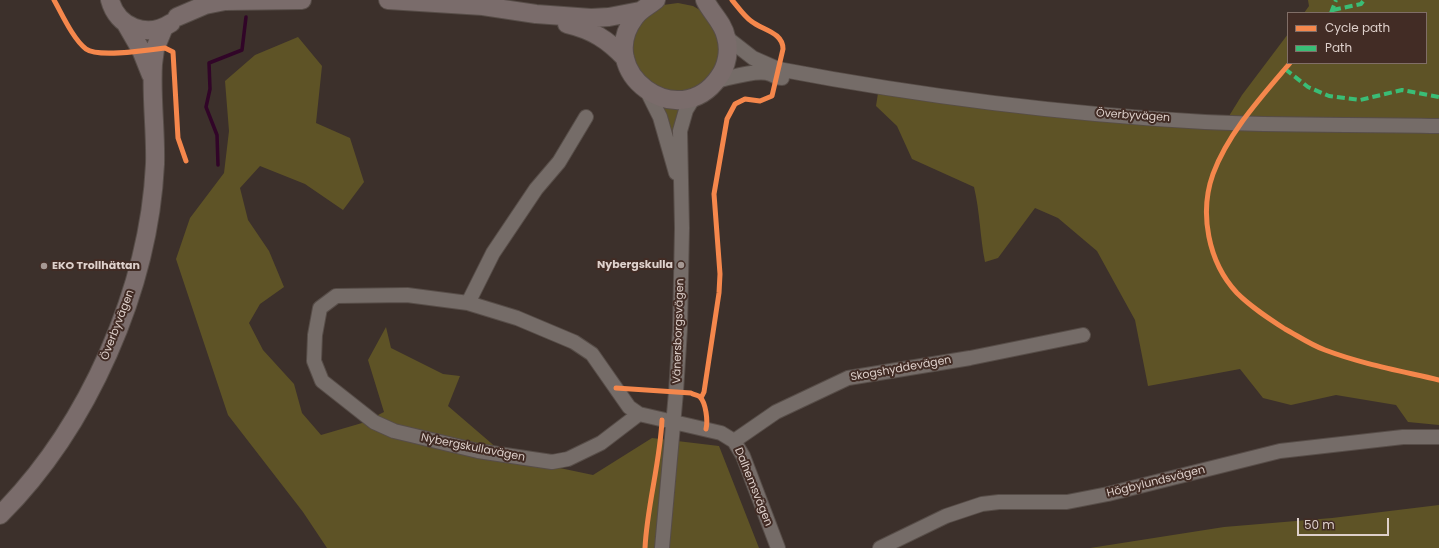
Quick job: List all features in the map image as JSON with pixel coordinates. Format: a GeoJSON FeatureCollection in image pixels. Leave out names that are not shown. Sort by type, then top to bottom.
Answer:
{"type":"FeatureCollection","features":[{"type":"Feature","properties":{"kind":"main road","name":"Överbyvägen"},"geometry":{"type":"LineString","coordinates":[[110,0],[117,16],[126,24],[144,58],[152,80]]}},
{"type":"Feature","properties":{"kind":"main road","name":"Överbyvägen"},"geometry":{"type":"LineString","coordinates":[[0,515],[43,465],[81,408],[109,351],[126,307],[142,248],[152,189],[155,139],[152,80],[155,49],[186,0]]}},
{"type":"Feature","properties":{"kind":"main road"},"geometry":{"type":"LineString","coordinates":[[126,24],[142,30],[153,30],[205,5],[225,1],[302,0]]}},
{"type":"Feature","properties":{"kind":"main road"},"geometry":{"type":"LineString","coordinates":[[388,0],[483,6],[536,14],[609,17],[636,6]]}},
{"type":"Feature","properties":{"kind":"main road","name":"Vänersborgsvägen"},"geometry":{"type":"LineString","coordinates":[[646,91],[632,75],[625,58],[626,34],[636,6],[657,0]]}},
{"type":"Feature","properties":{"kind":"main road"},"geometry":{"type":"LineString","coordinates":[[483,6],[513,1],[600,7],[636,6]]}},
{"type":"Feature","properties":{"kind":"main road","name":"Vänersborgsvägen"},"geometry":{"type":"LineString","coordinates":[[694,97],[706,91],[716,81],[726,61],[726,37],[721,23],[703,3]]}},
{"type":"Feature","properties":{"kind":"main road"},"geometry":{"type":"LineString","coordinates":[[536,14],[587,29],[615,47],[625,58]]}},
{"type":"Feature","properties":{"kind":"main road"},"geometry":{"type":"LineString","coordinates":[[646,91],[670,100],[694,97]]}},
{"type":"Feature","properties":{"kind":"street","name":"Överbyvägen"},"geometry":{"type":"LineString","coordinates":[[726,37],[754,58],[778,69],[938,95],[1076,112],[1206,122],[1439,126]]}},
{"type":"Feature","properties":{"kind":"street","name":"Överbyvägen"},"geometry":{"type":"LineString","coordinates":[[716,81],[744,75],[768,73],[776,78],[829,78]]}},
{"type":"Feature","properties":{"kind":"street","name":"Vänersborgsvägen"},"geometry":{"type":"LineString","coordinates":[[646,91],[660,117],[680,184]]}},
{"type":"Feature","properties":{"kind":"street","name":"Vänersborgsvägen"},"geometry":{"type":"LineString","coordinates":[[662,548],[674,422],[680,329],[682,228],[680,184],[682,166],[680,130],[686,110],[694,97]]}},
{"type":"Feature","properties":{"kind":"street"},"geometry":{"type":"LineString","coordinates":[[468,303],[493,253],[536,189],[559,162],[586,116]]}},
{"type":"Feature","properties":{"kind":"street","name":"Nybergskullavägen"},"geometry":{"type":"LineString","coordinates":[[639,414],[601,443],[568,459],[552,462],[478,451],[394,431],[374,422],[322,381],[314,361],[315,335],[320,308],[336,296],[407,295],[468,303],[517,318],[574,342],[592,354],[629,407],[639,414],[674,422]]}},
{"type":"Feature","properties":{"kind":"street","name":"Skogshyddevägen"},"geometry":{"type":"LineString","coordinates":[[734,441],[776,412],[848,378],[970,358],[1083,335]]}},
{"type":"Feature","properties":{"kind":"street","name":"Dalhemsvägen"},"geometry":{"type":"LineString","coordinates":[[674,422],[721,433],[734,441],[743,456],[778,548]]}},
{"type":"Feature","properties":{"kind":"street","name":"Högbylundsvägen"},"geometry":{"type":"LineString","coordinates":[[880,548],[946,516],[982,504],[998,502],[1067,502],[1108,494],[1280,452],[1403,437],[1439,437]]}},
{"type":"Feature","properties":{"kind":"shaded area"},"geometry":{"type":"Polygon","coordinates":[[[1308,0],[1439,0],[1439,425],[1408,422],[1396,405],[1336,395],[1291,405],[1263,398],[1240,369],[1148,386],[1135,320],[1097,251],[1058,218],[1035,208],[998,258],[985,262],[978,206],[974,187],[912,159],[897,126],[876,106],[878,93],[1221,129],[1242,95],[1287,35],[1287,64],[1427,64],[1427,12],[1305,12],[1309,6],[1308,0]]]}},
{"type":"Feature","properties":{"kind":"shaded area"},"geometry":{"type":"Polygon","coordinates":[[[678,3],[693,6],[705,13],[715,24],[722,53],[709,79],[683,93],[654,87],[635,65],[632,51],[633,36],[640,22],[650,12],[663,5],[678,3]]]}},
{"type":"Feature","properties":{"kind":"shaded area"},"geometry":{"type":"Polygon","coordinates":[[[298,37],[322,66],[316,123],[350,138],[364,182],[343,210],[305,184],[260,166],[240,188],[248,220],[269,251],[284,287],[260,304],[249,323],[263,350],[294,384],[302,413],[321,435],[362,423],[384,412],[368,360],[386,327],[391,348],[443,374],[460,376],[448,406],[498,449],[555,467],[593,475],[652,438],[719,446],[759,548],[327,548],[303,512],[228,415],[176,259],[190,218],[224,173],[229,131],[225,81],[255,55],[298,37]]]}},
{"type":"Feature","properties":{"kind":"shaded area"},"geometry":{"type":"Polygon","coordinates":[[[660,102],[681,106],[675,140],[660,102]]]}},
{"type":"Feature","properties":{"kind":"shaded area"},"geometry":{"type":"Polygon","coordinates":[[[1439,505],[1439,548],[1090,548],[1224,527],[1332,518],[1439,505]]]}},
{"type":"Feature","properties":{"kind":"waterway"},"geometry":{"type":"LineString","coordinates":[[218,165],[217,135],[206,107],[210,89],[209,63],[242,50],[246,17]]}},
{"type":"Feature","properties":{"kind":"marked path"},"geometry":{"type":"LineString","coordinates":[[1331,12],[1336,0]]}},
{"type":"Feature","properties":{"kind":"marked path"},"geometry":{"type":"LineString","coordinates":[[1333,10],[1361,4],[1364,0]]}},
{"type":"Feature","properties":{"kind":"marked path"},"geometry":{"type":"LineString","coordinates":[[1285,69],[1308,87],[1329,96],[1360,100],[1402,90],[1439,97]]}},
{"type":"Feature","properties":{"kind":"cycle path"},"geometry":{"type":"LineString","coordinates":[[54,0],[72,33],[81,45],[92,52],[136,52],[165,48],[173,52],[178,138],[186,161]]}},
{"type":"Feature","properties":{"kind":"cycle path"},"geometry":{"type":"LineString","coordinates":[[701,398],[704,392],[719,293],[720,274],[714,194],[727,119],[735,104],[745,99],[760,101],[772,96],[783,49],[782,43],[776,35],[748,19],[732,0]]}},
{"type":"Feature","properties":{"kind":"cycle path"},"geometry":{"type":"LineString","coordinates":[[1289,64],[1257,102],[1227,144],[1213,174],[1209,189],[1207,221],[1213,252],[1219,267],[1227,281],[1248,303],[1285,329],[1310,343],[1325,350],[1353,359],[1439,380]]}},
{"type":"Feature","properties":{"kind":"cycle path"},"geometry":{"type":"LineString","coordinates":[[616,388],[691,393],[698,396],[702,400],[705,408],[707,417],[706,429]]}},
{"type":"Feature","properties":{"kind":"cycle path"},"geometry":{"type":"LineString","coordinates":[[645,548],[648,516],[659,452],[662,420]]}},
{"type":"Feature","properties":{"kind":"place","name":"Nybergskulla"},"geometry":{"type":"Point","coordinates":[681,265]}},
{"type":"Feature","properties":{"kind":"place","name":"EKO Trollhättan"},"geometry":{"type":"Point","coordinates":[44,266]}}]}
